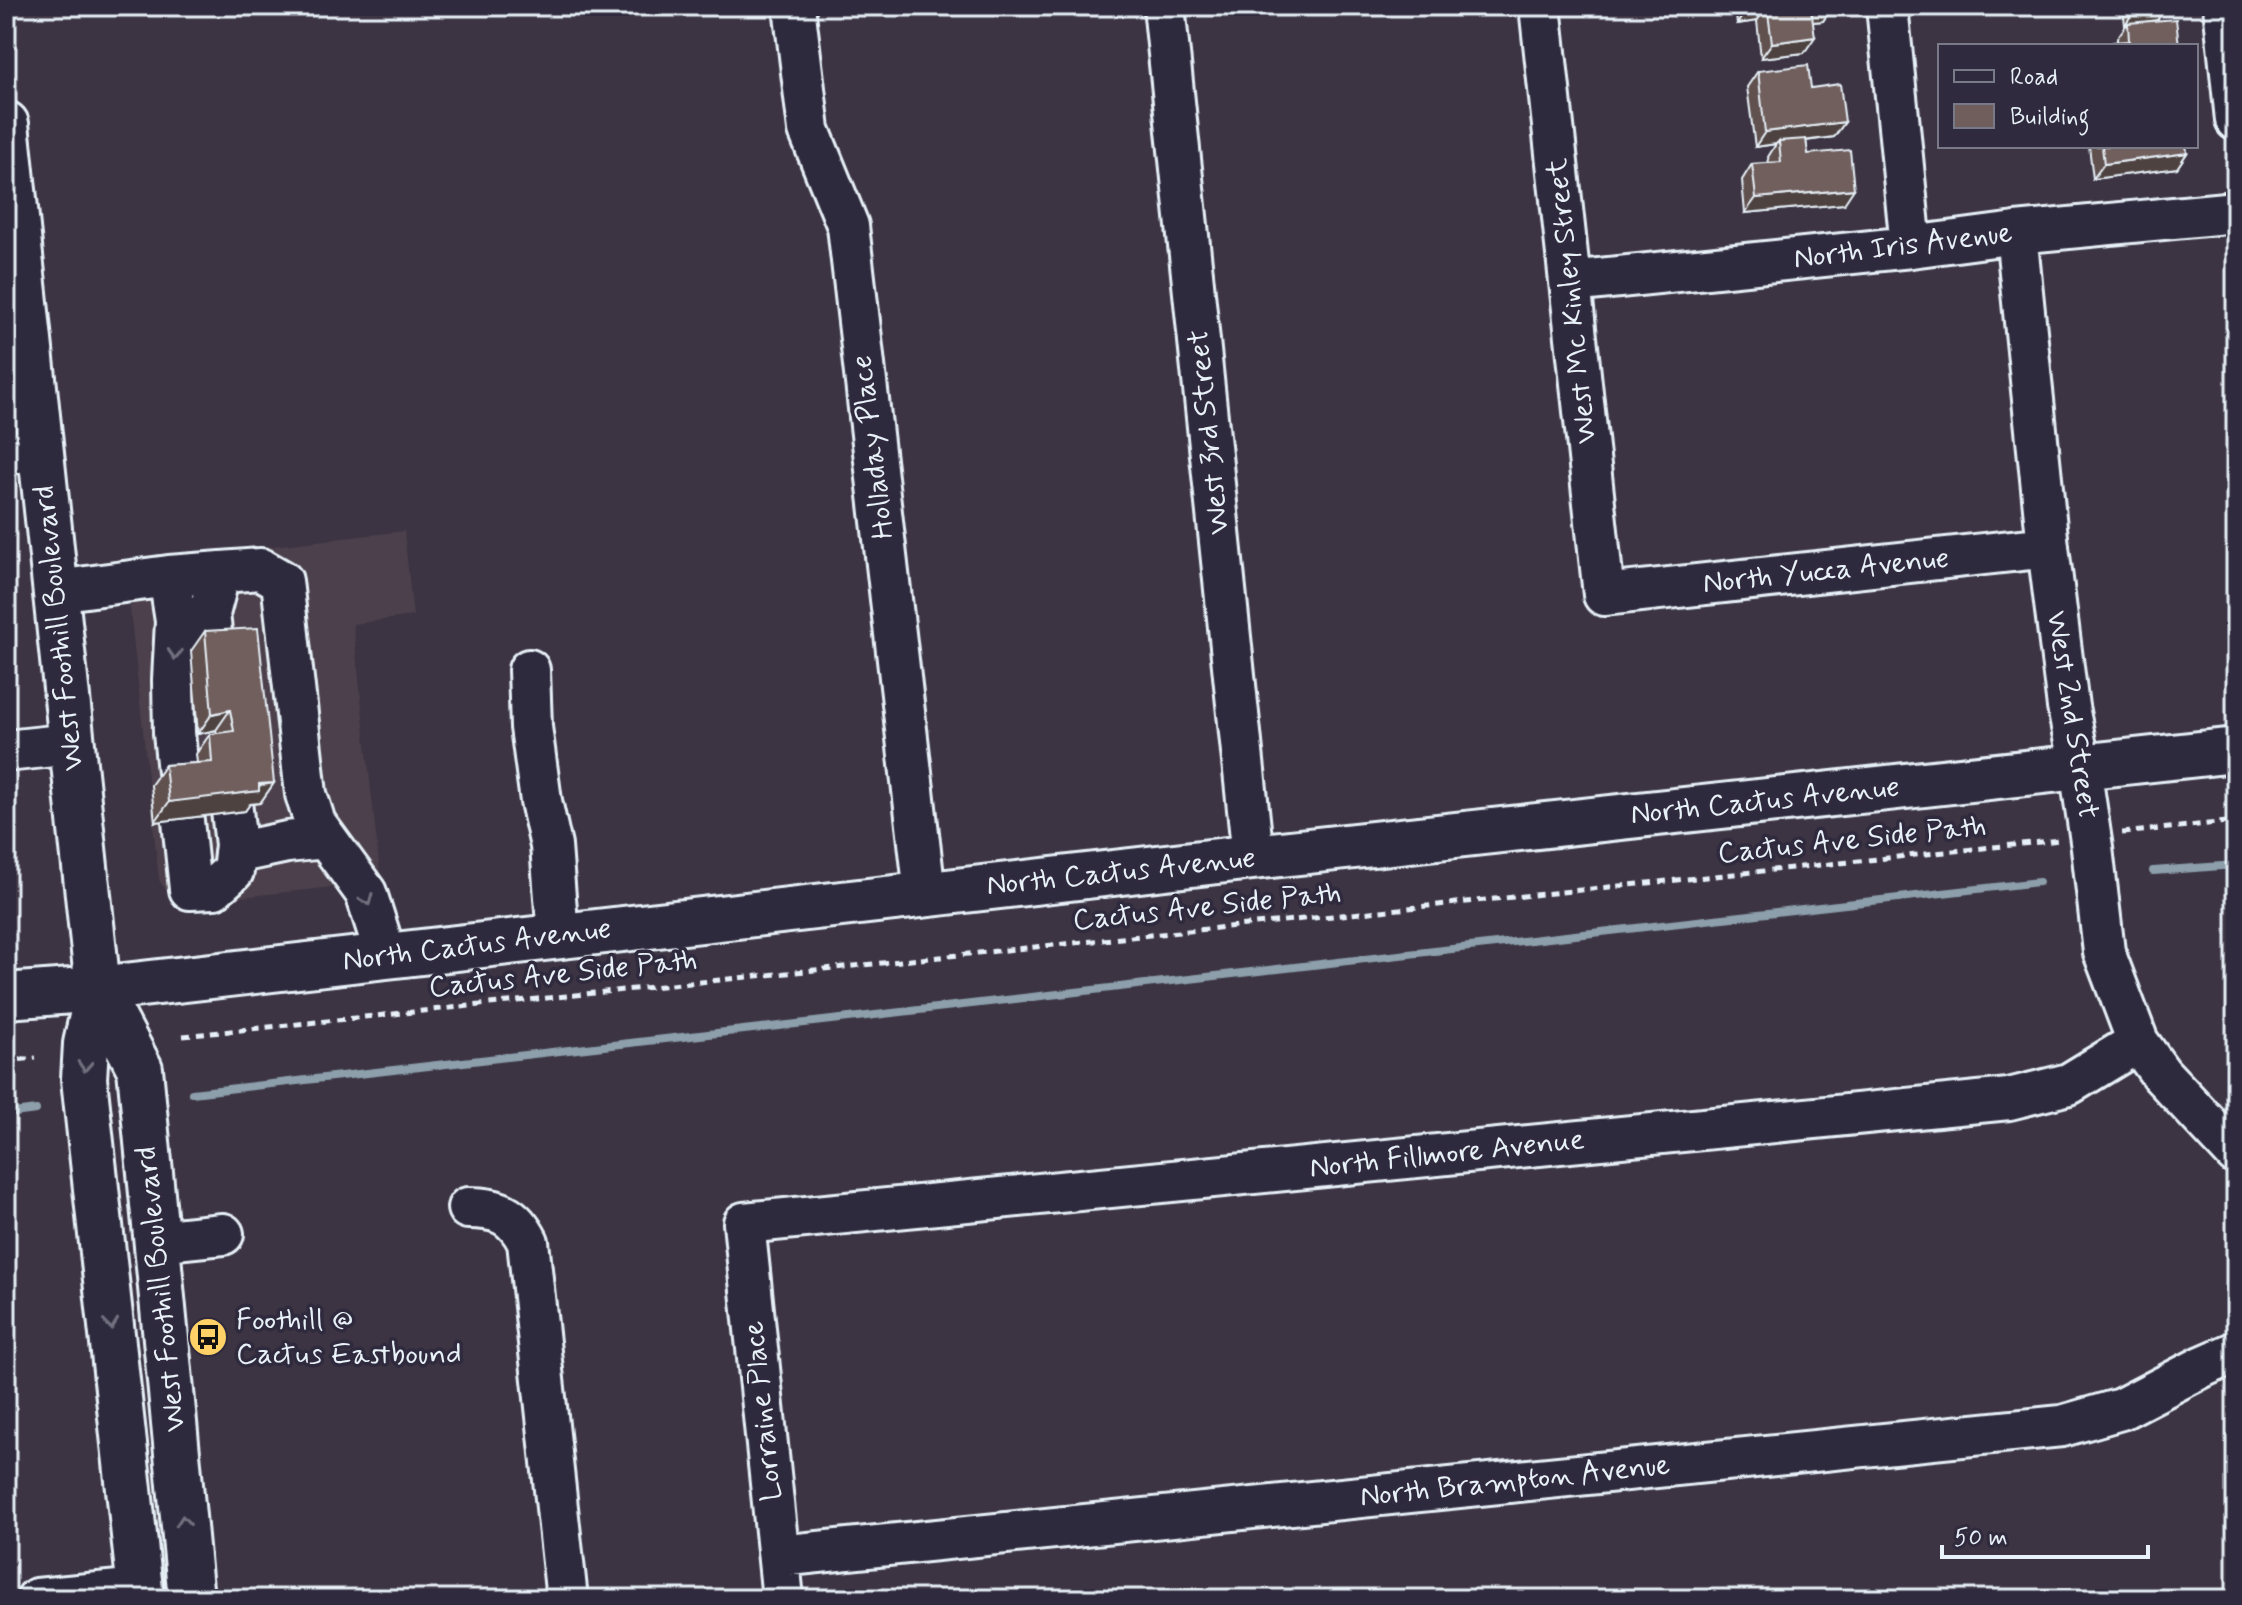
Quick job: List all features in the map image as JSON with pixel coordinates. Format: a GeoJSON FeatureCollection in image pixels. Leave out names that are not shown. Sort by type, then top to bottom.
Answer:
{"type":"FeatureCollection","features":[{"type":"Feature","properties":{"kind":"main road","name":"West Foothill Boulevard"},"geometry":{"type":"LineString","coordinates":[[6,124],[23,451],[56,591],[98,989],[86,1044],[84,1079],[140,1594]]}},
{"type":"Feature","properties":{"kind":"main road","name":"North Cactus Avenue"},"geometry":{"type":"LineString","coordinates":[[6,996],[98,989],[1253,857],[2236,750]]}},
{"type":"Feature","properties":{"kind":"main road","name":"West Foothill Boulevard"},"geometry":{"type":"LineString","coordinates":[[98,989],[140,1069],[191,1599]]}},
{"type":"Feature","properties":{"kind":"street","name":"Holladay Place"},"geometry":{"type":"LineString","coordinates":[[794,6],[809,130],[848,226],[925,894]]}},
{"type":"Feature","properties":{"kind":"street","name":"West 3rd Street"},"geometry":{"type":"LineString","coordinates":[[1164,6],[1253,857]]}},
{"type":"Feature","properties":{"kind":"street","name":"West Mc Kinley Street"},"geometry":{"type":"LineString","coordinates":[[1540,6],[1604,595]]}},
{"type":"Feature","properties":{"kind":"street"},"geometry":{"type":"LineString","coordinates":[[1887,6],[1911,247]]}},
{"type":"Feature","properties":{"kind":"street"},"geometry":{"type":"LineString","coordinates":[[2224,6],[2236,120]]}},
{"type":"Feature","properties":{"kind":"street","name":"North Iris Avenue"},"geometry":{"type":"LineString","coordinates":[[1570,282],[2236,212]]}},
{"type":"Feature","properties":{"kind":"street","name":"West 2nd Street"},"geometry":{"type":"LineString","coordinates":[[2016,233],[2048,547],[2104,952],[2138,1042],[2161,1074],[2236,1154]]}},
{"type":"Feature","properties":{"kind":"street","name":"North Yucca Avenue"},"geometry":{"type":"LineString","coordinates":[[1604,595],[2048,547]]}},
{"type":"Feature","properties":{"kind":"street"},"geometry":{"type":"LineString","coordinates":[[56,591],[169,576],[261,569],[282,581],[306,794],[315,823],[366,893],[386,956]]}},
{"type":"Feature","properties":{"kind":"street"},"geometry":{"type":"LineString","coordinates":[[169,576],[176,621],[174,733],[190,889],[214,888],[233,871],[235,853],[209,614],[220,572]]}},
{"type":"Feature","properties":{"kind":"street"},"geometry":{"type":"LineString","coordinates":[[529,670],[531,727],[541,801],[551,846],[558,936]]}},
{"type":"Feature","properties":{"kind":"street"},"geometry":{"type":"LineString","coordinates":[[6,751],[72,744]]}},
{"type":"Feature","properties":{"kind":"street"},"geometry":{"type":"LineString","coordinates":[[235,853],[287,842],[329,845]]}},
{"type":"Feature","properties":{"kind":"street","name":"North Fillmore Avenue"},"geometry":{"type":"LineString","coordinates":[[744,1223],[2009,1099],[2069,1084],[2138,1042]]}},
{"type":"Feature","properties":{"kind":"street"},"geometry":{"type":"LineString","coordinates":[[468,1208],[488,1208],[507,1215],[520,1225],[528,1242],[567,1599]]}},
{"type":"Feature","properties":{"kind":"street","name":"Lorraine Place"},"geometry":{"type":"LineString","coordinates":[[744,1223],[783,1599]]}},
{"type":"Feature","properties":{"kind":"street"},"geometry":{"type":"LineString","coordinates":[[156,1241],[223,1234]]}},
{"type":"Feature","properties":{"kind":"street","name":"North Brampton Avenue"},"geometry":{"type":"LineString","coordinates":[[779,1556],[2062,1426],[2121,1409],[2236,1352]]}},
{"type":"Feature","properties":{"kind":"street"},"geometry":{"type":"LineString","coordinates":[[37,1599],[140,1594]]}},
{"type":"Feature","properties":{"kind":"path","name":"Cactus Ave Side Path"},"geometry":{"type":"LineString","coordinates":[[183,1036],[2236,821]]}},
{"type":"Feature","properties":{"kind":"path"},"geometry":{"type":"LineString","coordinates":[[6,1061],[36,1058]]}},
{"type":"Feature","properties":{"kind":"shaded area"},"geometry":{"type":"Polygon","coordinates":[[[404,531],[413,616],[353,624],[381,882],[176,904],[159,880],[125,563],[404,531]]]}},
{"type":"Feature","properties":{"kind":"building"},"geometry":{"type":"Polygon","coordinates":[[[1767,6],[1828,6],[1811,8],[1815,37],[1772,43],[1767,6]]]}},
{"type":"Feature","properties":{"kind":"building"},"geometry":{"type":"Polygon","coordinates":[[[2131,6],[2164,6],[2164,10],[2132,14],[2131,6]]]}},
{"type":"Feature","properties":{"kind":"building"},"geometry":{"type":"Polygon","coordinates":[[[2176,19],[2179,44],[2113,44],[2129,41],[2128,23],[2176,19]]]}},
{"type":"Feature","properties":{"kind":"building"},"geometry":{"type":"Polygon","coordinates":[[[1808,65],[1811,88],[1840,84],[1845,122],[1765,132],[1758,71],[1808,65]]]}},
{"type":"Feature","properties":{"kind":"building"},"geometry":{"type":"Polygon","coordinates":[[[1806,139],[1808,154],[1850,150],[1854,189],[1756,198],[1752,164],[1781,162],[1779,141],[1806,139]]]}},
{"type":"Feature","properties":{"kind":"building"},"geometry":{"type":"Polygon","coordinates":[[[2102,148],[2186,148],[2187,153],[2104,164],[2102,148]]]}},
{"type":"Feature","properties":{"kind":"building"},"geometry":{"type":"Polygon","coordinates":[[[258,628],[274,783],[259,784],[259,791],[169,802],[165,765],[212,762],[210,734],[234,731],[230,710],[212,714],[205,631],[258,628]]]}},
{"type":"Feature","properties":{"kind":"waterway"},"geometry":{"type":"LineString","coordinates":[[2153,871],[2236,865]]}},
{"type":"Feature","properties":{"kind":"waterway"},"geometry":{"type":"LineString","coordinates":[[192,1093],[2039,882]]}},
{"type":"Feature","properties":{"kind":"waterway"},"geometry":{"type":"LineString","coordinates":[[6,1114],[36,1110]]}},
{"type":"Feature","properties":{"kind":"place","name":"Foothill @ Cactus Eastbound"},"geometry":{"type":"Point","coordinates":[208,1337]}}]}
